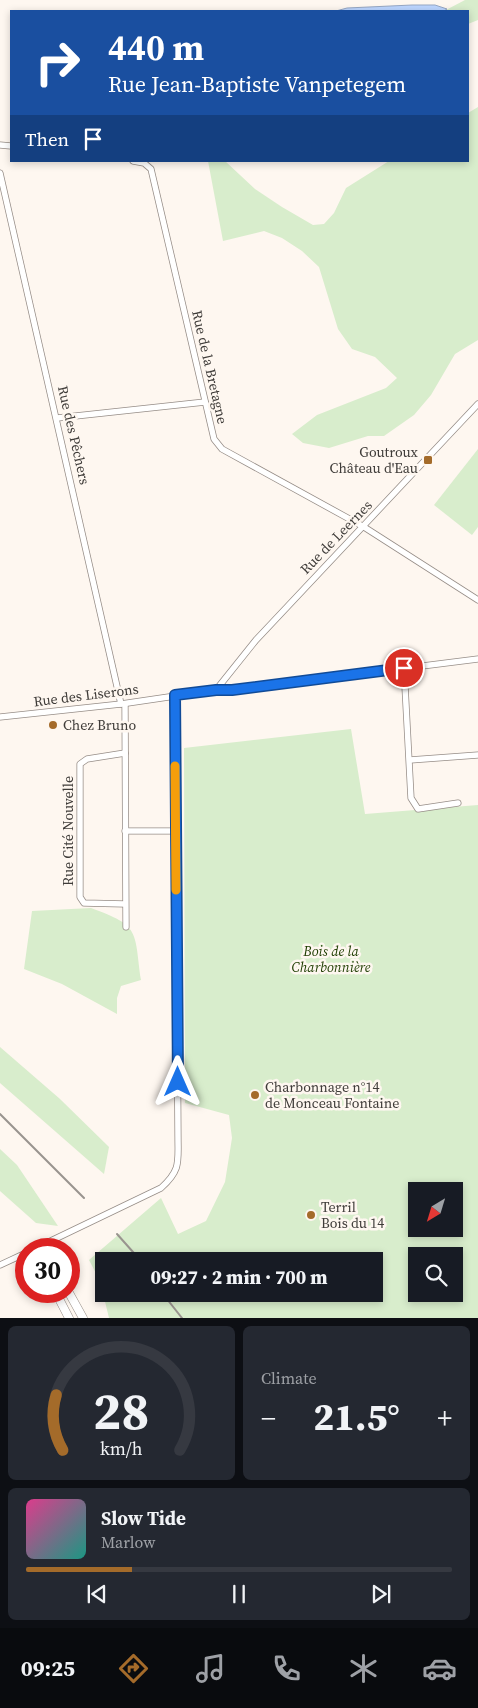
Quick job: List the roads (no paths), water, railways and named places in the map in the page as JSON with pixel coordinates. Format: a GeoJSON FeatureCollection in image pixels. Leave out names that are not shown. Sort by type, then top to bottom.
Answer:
{"type":"FeatureCollection","features":[{"type":"Feature","properties":{"kind":"main road"},"geometry":{"type":"LineString","coordinates":[[61,1303],[69,1318]]}},
{"type":"Feature","properties":{"kind":"main road"},"geometry":{"type":"LineString","coordinates":[[75,1303],[83,1318]]}},
{"type":"Feature","properties":{"kind":"street","name":"Rue de la Bretagne"},"geometry":{"type":"LineString","coordinates":[[138,162],[144,163],[151,169],[214,439],[222,449],[364,527],[478,600]]}},
{"type":"Feature","properties":{"kind":"street","name":"Rue des Pêchers"},"geometry":{"type":"LineString","coordinates":[[0,173],[123,704]]}},
{"type":"Feature","properties":{"kind":"street"},"geometry":{"type":"LineString","coordinates":[[57,418],[205,402]]}},
{"type":"Feature","properties":{"kind":"street","name":"Rue de Leernes"},"geometry":{"type":"LineString","coordinates":[[216,690],[256,640],[478,404]]}},
{"type":"Feature","properties":{"kind":"street","name":"Rue des Liserons"},"geometry":{"type":"LineString","coordinates":[[0,717],[123,704],[175,695],[232,690],[478,659]]}},
{"type":"Feature","properties":{"kind":"street"},"geometry":{"type":"LineString","coordinates":[[404,668],[411,798],[418,808],[458,803]]}},
{"type":"Feature","properties":{"kind":"street"},"geometry":{"type":"LineString","coordinates":[[60,1238],[161,1188],[175,1176],[178,1161],[175,695]]}},
{"type":"Feature","properties":{"kind":"street"},"geometry":{"type":"LineString","coordinates":[[123,704],[126,927]]}},
{"type":"Feature","properties":{"kind":"street","name":"Rue Cité Nouvelle"},"geometry":{"type":"LineString","coordinates":[[125,752],[87,759],[80,764],[80,897],[84,903],[125,904]]}},
{"type":"Feature","properties":{"kind":"street"},"geometry":{"type":"LineString","coordinates":[[410,760],[478,756]]}},
{"type":"Feature","properties":{"kind":"street"},"geometry":{"type":"LineString","coordinates":[[125,830],[176,831]]}},
{"type":"Feature","properties":{"kind":"street"},"geometry":{"type":"LineString","coordinates":[[0,1265],[15,1258]]}},
{"type":"Feature","properties":{"kind":"water"},"geometry":{"type":"Polygon","coordinates":[[[435,5],[447,9],[340,10],[347,8],[435,5]]]}},
{"type":"Feature","properties":{"kind":"railway"},"geometry":{"type":"LineString","coordinates":[[0,1114],[84,1198]]}},
{"type":"Feature","properties":{"kind":"railway"},"geometry":{"type":"LineString","coordinates":[[117,1234],[133,1252]]}},
{"type":"Feature","properties":{"kind":"railway"},"geometry":{"type":"LineString","coordinates":[[169,1302],[182,1318]]}},
{"type":"Feature","properties":{"kind":"place","name":"Goutroux Château d'Eau"},"geometry":{"type":"Point","coordinates":[428,460]}},
{"type":"Feature","properties":{"kind":"place","name":"Chez Bruno"},"geometry":{"type":"Point","coordinates":[53,725]}},
{"type":"Feature","properties":{"kind":"place","name":"Charbonnage n°14 de Monceau Fontaine"},"geometry":{"type":"Point","coordinates":[255,1095]}},
{"type":"Feature","properties":{"kind":"place","name":"Terril Bois du 14"},"geometry":{"type":"Point","coordinates":[311,1215]}},
{"type":"Feature","properties":{"kind":"park label","name":"Bois de la Charbonnière"},"geometry":{"type":"Point","coordinates":[331,960]}}]}
